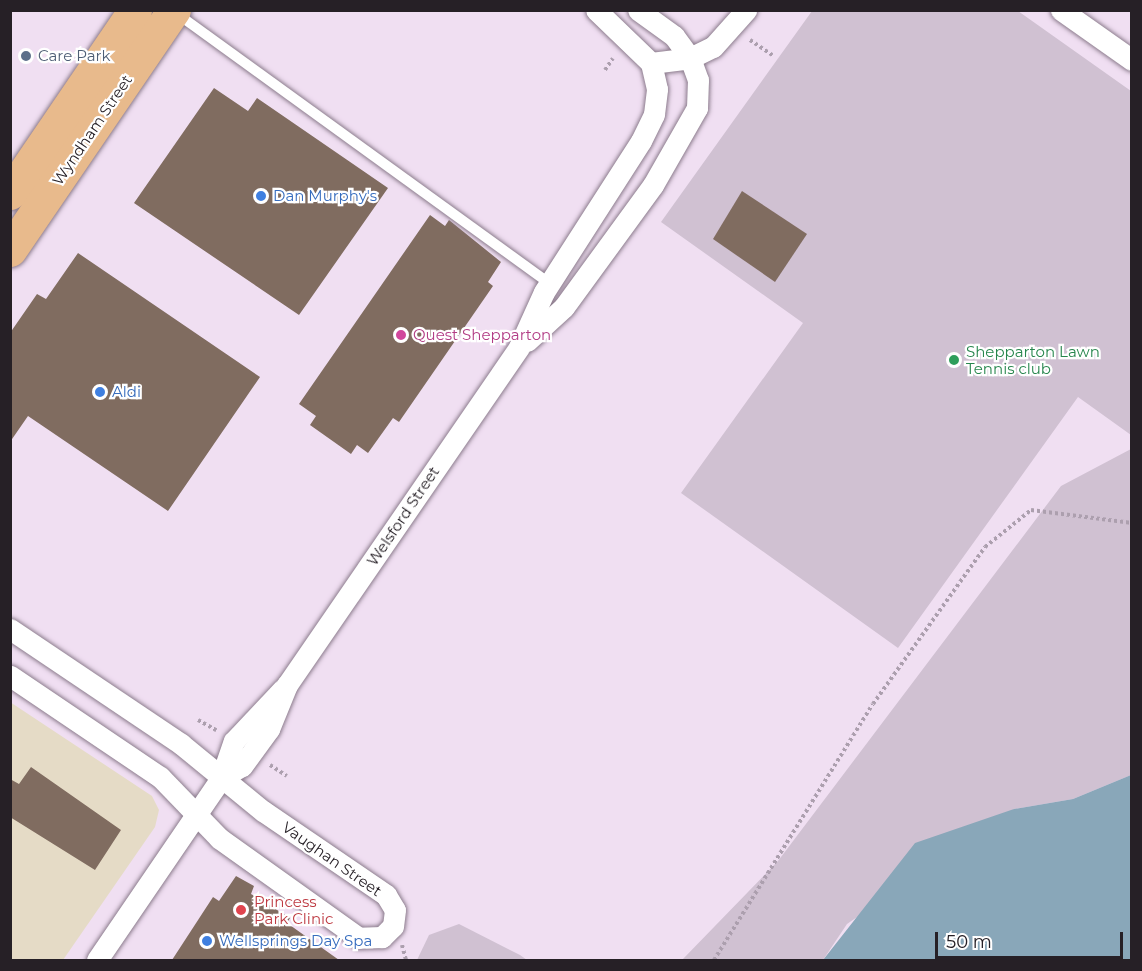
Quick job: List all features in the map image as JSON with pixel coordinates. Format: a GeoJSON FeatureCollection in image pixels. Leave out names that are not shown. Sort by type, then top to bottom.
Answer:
{"type":"FeatureCollection","features":[{"type":"Feature","properties":{"kind":"highway","name":"Wyndham Street"},"geometry":{"type":"LineString","coordinates":[[10,193],[135,10]]}},
{"type":"Feature","properties":{"kind":"highway","name":"Wyndham Street"},"geometry":{"type":"LineString","coordinates":[[10,250],[174,11]]}},
{"type":"Feature","properties":{"kind":"street"},"geometry":{"type":"LineString","coordinates":[[596,10],[651,63],[690,58],[731,32],[746,10]]}},
{"type":"Feature","properties":{"kind":"street"},"geometry":{"type":"LineString","coordinates":[[638,10],[674,36],[690,58]]}},
{"type":"Feature","properties":{"kind":"street"},"geometry":{"type":"LineString","coordinates":[[1060,10],[1131,60]]}},
{"type":"Feature","properties":{"kind":"street","name":"Welsford Street"},"geometry":{"type":"LineString","coordinates":[[519,347],[564,307],[681,139],[697,108],[698,80],[690,58]]}},
{"type":"Feature","properties":{"kind":"street","name":"Welsford Street"},"geometry":{"type":"LineString","coordinates":[[97,960],[220,778],[252,753],[287,685],[519,347],[550,284],[654,114],[657,89],[651,63]]}},
{"type":"Feature","properties":{"kind":"street","name":"Vaughan Street"},"geometry":{"type":"LineString","coordinates":[[10,629],[181,744],[220,778],[386,895],[395,910],[393,926],[382,937],[359,938],[219,837],[160,777],[10,676]]}},
{"type":"Feature","properties":{"kind":"lane"},"geometry":{"type":"LineString","coordinates":[[174,11],[550,284]]}},
{"type":"Feature","properties":{"kind":"path"},"geometry":{"type":"LineString","coordinates":[[714,960],[873,704],[985,547],[1031,510],[1131,523]]}},
{"type":"Feature","properties":{"kind":"shaded area","name":"Shepparton Lawn Tennis club"},"geometry":{"type":"Polygon","coordinates":[[[812,11],[1018,11],[1131,91],[1131,435],[1078,397],[898,648],[681,493],[803,323],[661,222],[812,11]]]}},
{"type":"Feature","properties":{"kind":"shaded area"},"geometry":{"type":"Polygon","coordinates":[[[1131,449],[1131,775],[1073,799],[1014,809],[847,924],[823,960],[682,960],[778,861],[1061,486],[1131,449]]]}},
{"type":"Feature","properties":{"kind":"shaded area"},"geometry":{"type":"Polygon","coordinates":[[[10,702],[152,796],[159,810],[155,827],[63,960],[11,960],[10,702]]]}},
{"type":"Feature","properties":{"kind":"shaded area"},"geometry":{"type":"Polygon","coordinates":[[[459,924],[527,960],[417,960],[429,935],[459,924]]]}},
{"type":"Feature","properties":{"kind":"water"},"geometry":{"type":"Polygon","coordinates":[[[1131,775],[1131,960],[823,960],[915,843],[1014,809],[1073,799],[1131,775]]]}},
{"type":"Feature","properties":{"kind":"building","name":"Dan Murphy's"},"geometry":{"type":"Polygon","coordinates":[[[214,88],[248,111],[257,98],[388,188],[299,315],[134,203],[214,88]]]}},
{"type":"Feature","properties":{"kind":"building"},"geometry":{"type":"Polygon","coordinates":[[[742,191],[807,234],[775,282],[713,239],[742,191]]]}},
{"type":"Feature","properties":{"kind":"building","name":"Quest Shepparton"},"geometry":{"type":"Polygon","coordinates":[[[430,215],[445,226],[449,220],[501,262],[488,282],[493,286],[399,422],[393,418],[368,453],[357,445],[351,454],[310,425],[316,416],[299,404],[430,215]]]}},
{"type":"Feature","properties":{"kind":"building","name":"Aldi"},"geometry":{"type":"Polygon","coordinates":[[[78,253],[260,377],[168,511],[28,416],[10,442],[10,333],[37,294],[46,299],[78,253]]]}},
{"type":"Feature","properties":{"kind":"building"},"geometry":{"type":"Polygon","coordinates":[[[31,767],[121,830],[95,870],[10,817],[10,779],[19,784],[31,767]]]}},
{"type":"Feature","properties":{"kind":"building","name":"Princess Park Clinic"},"geometry":{"type":"Polygon","coordinates":[[[236,876],[254,886],[251,894],[290,918],[287,923],[339,960],[172,960],[213,897],[219,901],[236,876]]]}},
{"type":"Feature","properties":{"kind":"place","name":"Care Park"},"geometry":{"type":"Point","coordinates":[26,56]}},
{"type":"Feature","properties":{"kind":"place","name":"Dan Murphy's"},"geometry":{"type":"Point","coordinates":[261,196]}},
{"type":"Feature","properties":{"kind":"place","name":"Quest Shepparton"},"geometry":{"type":"Point","coordinates":[401,335]}},
{"type":"Feature","properties":{"kind":"place","name":"Shepparton Lawn Tennis club"},"geometry":{"type":"Point","coordinates":[954,360]}},
{"type":"Feature","properties":{"kind":"place","name":"Aldi"},"geometry":{"type":"Point","coordinates":[100,392]}},
{"type":"Feature","properties":{"kind":"place","name":"Princess Park Clinic"},"geometry":{"type":"Point","coordinates":[241,910]}},
{"type":"Feature","properties":{"kind":"place","name":"Wellsprings Day Spa"},"geometry":{"type":"Point","coordinates":[207,941]}}]}
